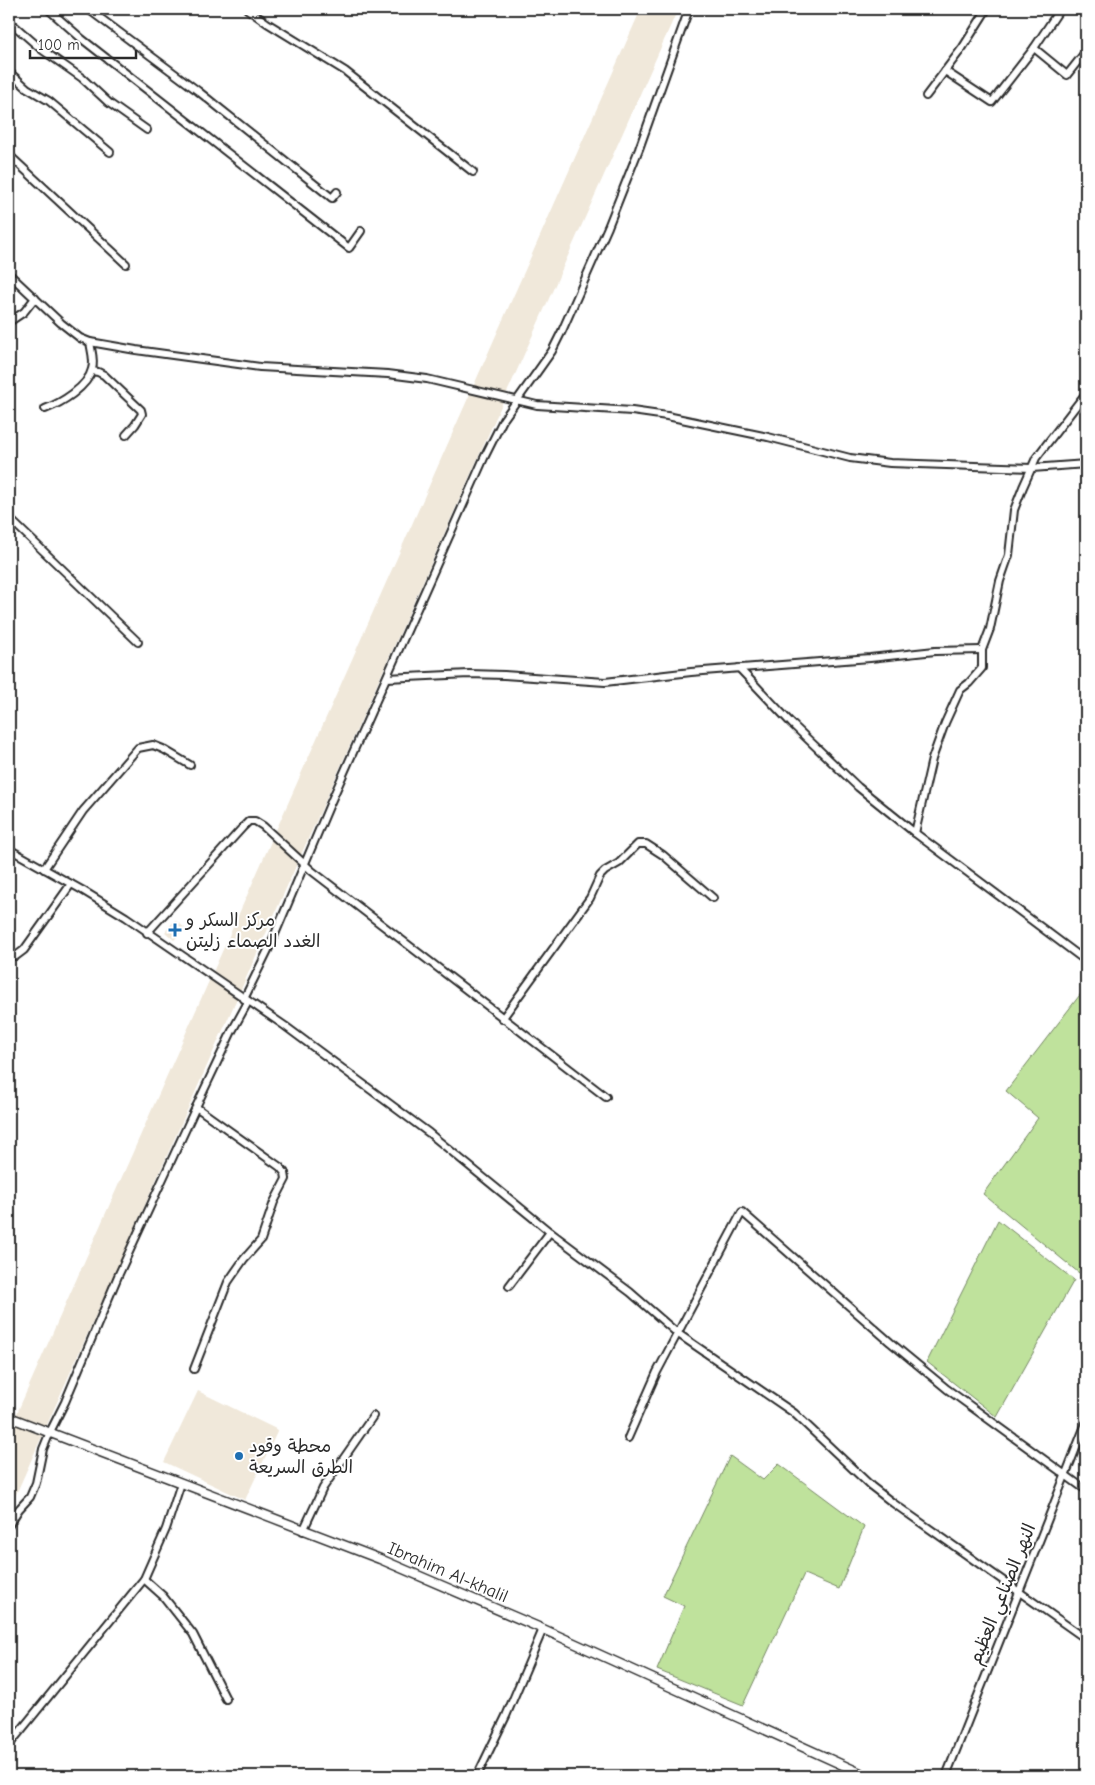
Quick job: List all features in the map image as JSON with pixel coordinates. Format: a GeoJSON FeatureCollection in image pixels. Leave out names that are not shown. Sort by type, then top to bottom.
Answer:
{"type":"FeatureCollection","features":[{"type":"Feature","properties":{"kind":"street"},"geometry":{"type":"LineString","coordinates":[[48,9],[82,39],[349,248],[361,231]]}},
{"type":"Feature","properties":{"kind":"street"},"geometry":{"type":"LineString","coordinates":[[88,9],[191,85],[237,124],[332,198],[337,192]]}},
{"type":"Feature","properties":{"kind":"street"},"geometry":{"type":"LineString","coordinates":[[247,9],[344,71],[474,172]]}},
{"type":"Feature","properties":{"kind":"street"},"geometry":{"type":"LineString","coordinates":[[9,1525],[18,1509],[30,1497],[36,1483],[43,1449],[118,1276],[246,1000],[484,458],[515,400],[557,342],[592,264],[639,149],[689,9]]}},
{"type":"Feature","properties":{"kind":"street"},"geometry":{"type":"LineString","coordinates":[[926,96],[963,47],[987,9]]}},
{"type":"Feature","properties":{"kind":"street"},"geometry":{"type":"LineString","coordinates":[[945,70],[992,102],[1034,48],[1060,9]]}},
{"type":"Feature","properties":{"kind":"street"},"geometry":{"type":"LineString","coordinates":[[9,21],[41,49],[82,78],[109,103],[147,130]]}},
{"type":"Feature","properties":{"kind":"street"},"geometry":{"type":"LineString","coordinates":[[1034,48],[1068,75],[1086,51]]}},
{"type":"Feature","properties":{"kind":"street"},"geometry":{"type":"LineString","coordinates":[[9,72],[27,88],[49,101],[110,152]]}},
{"type":"Feature","properties":{"kind":"street"},"geometry":{"type":"LineString","coordinates":[[9,155],[126,264]]}},
{"type":"Feature","properties":{"kind":"street"},"geometry":{"type":"LineString","coordinates":[[9,274],[60,323],[76,335],[90,342],[260,367],[388,374],[437,381],[537,405],[649,413],[768,437],[850,458],[883,462],[1032,468],[1086,464]]}},
{"type":"Feature","properties":{"kind":"street"},"geometry":{"type":"LineString","coordinates":[[9,322],[24,312],[35,298]]}},
{"type":"Feature","properties":{"kind":"street"},"geometry":{"type":"LineString","coordinates":[[45,409],[56,405],[77,390],[92,372],[93,360],[90,342]]}},
{"type":"Feature","properties":{"kind":"street"},"geometry":{"type":"LineString","coordinates":[[92,372],[104,375],[141,410],[141,418],[126,435]]}},
{"type":"Feature","properties":{"kind":"street"},"geometry":{"type":"LineString","coordinates":[[915,833],[932,758],[945,723],[960,690],[982,668],[982,650],[990,629],[1000,581],[1009,555],[1014,510],[1032,468],[1048,441],[1086,393]]}},
{"type":"Feature","properties":{"kind":"street"},"geometry":{"type":"LineString","coordinates":[[9,518],[58,563],[138,642]]}},
{"type":"Feature","properties":{"kind":"street"},"geometry":{"type":"LineString","coordinates":[[386,678],[469,674],[605,682],[935,651],[982,650]]}},
{"type":"Feature","properties":{"kind":"street"},"geometry":{"type":"LineString","coordinates":[[739,668],[841,773],[915,833],[1086,961]]}},
{"type":"Feature","properties":{"kind":"street"},"geometry":{"type":"LineString","coordinates":[[44,869],[84,811],[138,748],[154,745],[190,765]]}},
{"type":"Feature","properties":{"kind":"street"},"geometry":{"type":"LineString","coordinates":[[148,932],[250,821],[255,821],[263,826],[304,865],[502,1019],[606,1097]]}},
{"type":"Feature","properties":{"kind":"street"},"geometry":{"type":"LineString","coordinates":[[502,1019],[590,898],[600,876],[604,871],[619,863],[638,844],[646,844],[663,855],[713,898]]}},
{"type":"Feature","properties":{"kind":"street"},"geometry":{"type":"LineString","coordinates":[[9,849],[112,908],[321,1053],[429,1133],[550,1232],[630,1292],[677,1334],[766,1392],[794,1413],[878,1492],[1018,1593],[1086,1639]]}},
{"type":"Feature","properties":{"kind":"street"},"geometry":{"type":"LineString","coordinates":[[9,955],[16,956],[24,950],[70,884]]}},
{"type":"Feature","properties":{"kind":"street"},"geometry":{"type":"LineString","coordinates":[[194,1369],[228,1282],[244,1258],[261,1240],[274,1202],[286,1179],[285,1173],[280,1167],[196,1107]]}},
{"type":"Feature","properties":{"kind":"street"},"geometry":{"type":"LineString","coordinates":[[628,1438],[657,1372],[742,1212],[860,1317],[947,1389],[1086,1490]]}},
{"type":"Feature","properties":{"kind":"street"},"geometry":{"type":"LineString","coordinates":[[509,1286],[550,1232]]}},
{"type":"Feature","properties":{"kind":"street"},"geometry":{"type":"LineString","coordinates":[[303,1531],[323,1488],[373,1416]]}},
{"type":"Feature","properties":{"kind":"street","name":"Ibrahim Al-khalil"},"geometry":{"type":"LineString","coordinates":[[9,1417],[380,1559],[543,1629],[867,1776]]}},
{"type":"Feature","properties":{"kind":"street","name":"النهر الصناعي العظيم"},"geometry":{"type":"LineString","coordinates":[[946,1776],[1086,1423]]}},
{"type":"Feature","properties":{"kind":"street"},"geometry":{"type":"LineString","coordinates":[[9,1745],[144,1579],[166,1528],[180,1483]]}},
{"type":"Feature","properties":{"kind":"street"},"geometry":{"type":"LineString","coordinates":[[144,1579],[163,1596],[193,1634],[226,1699]]}},
{"type":"Feature","properties":{"kind":"street"},"geometry":{"type":"LineString","coordinates":[[477,1776],[506,1716],[543,1629]]}},
{"type":"Feature","properties":{"kind":"shaded area"},"geometry":{"type":"Polygon","coordinates":[[[641,9],[678,9],[9,1510],[9,1431],[641,9]]]}},
{"type":"Feature","properties":{"kind":"shaded area","name":"مركز السكر و الغدد الصماء زليتن"},"geometry":{"type":"Polygon","coordinates":[[[175,920],[185,928],[174,940],[165,932],[175,920]]]}},
{"type":"Feature","properties":{"kind":"shaded area"},"geometry":{"type":"Polygon","coordinates":[[[198,1391],[278,1430],[245,1500],[164,1462],[198,1391]]]}},
{"type":"Feature","properties":{"kind":"green space"},"geometry":{"type":"Polygon","coordinates":[[[1086,987],[1086,1258],[1079,1273],[983,1194],[1038,1118],[1006,1091],[1086,987]]]}},
{"type":"Feature","properties":{"kind":"green space"},"geometry":{"type":"Polygon","coordinates":[[[998,1220],[1074,1280],[997,1417],[927,1362],[998,1220]]]}},
{"type":"Feature","properties":{"kind":"green space"},"geometry":{"type":"Polygon","coordinates":[[[730,1456],[763,1480],[779,1464],[864,1527],[839,1589],[804,1574],[743,1705],[657,1670],[684,1606],[663,1596],[730,1456]]]}},
{"type":"Feature","properties":{"kind":"place","name":"مركز السكر و الغدد الصماء زليتن"},"geometry":{"type":"Point","coordinates":[175,930]}},
{"type":"Feature","properties":{"kind":"place","name":"محطة وقود الطرق السريعة"},"geometry":{"type":"Point","coordinates":[239,1456]}}]}
